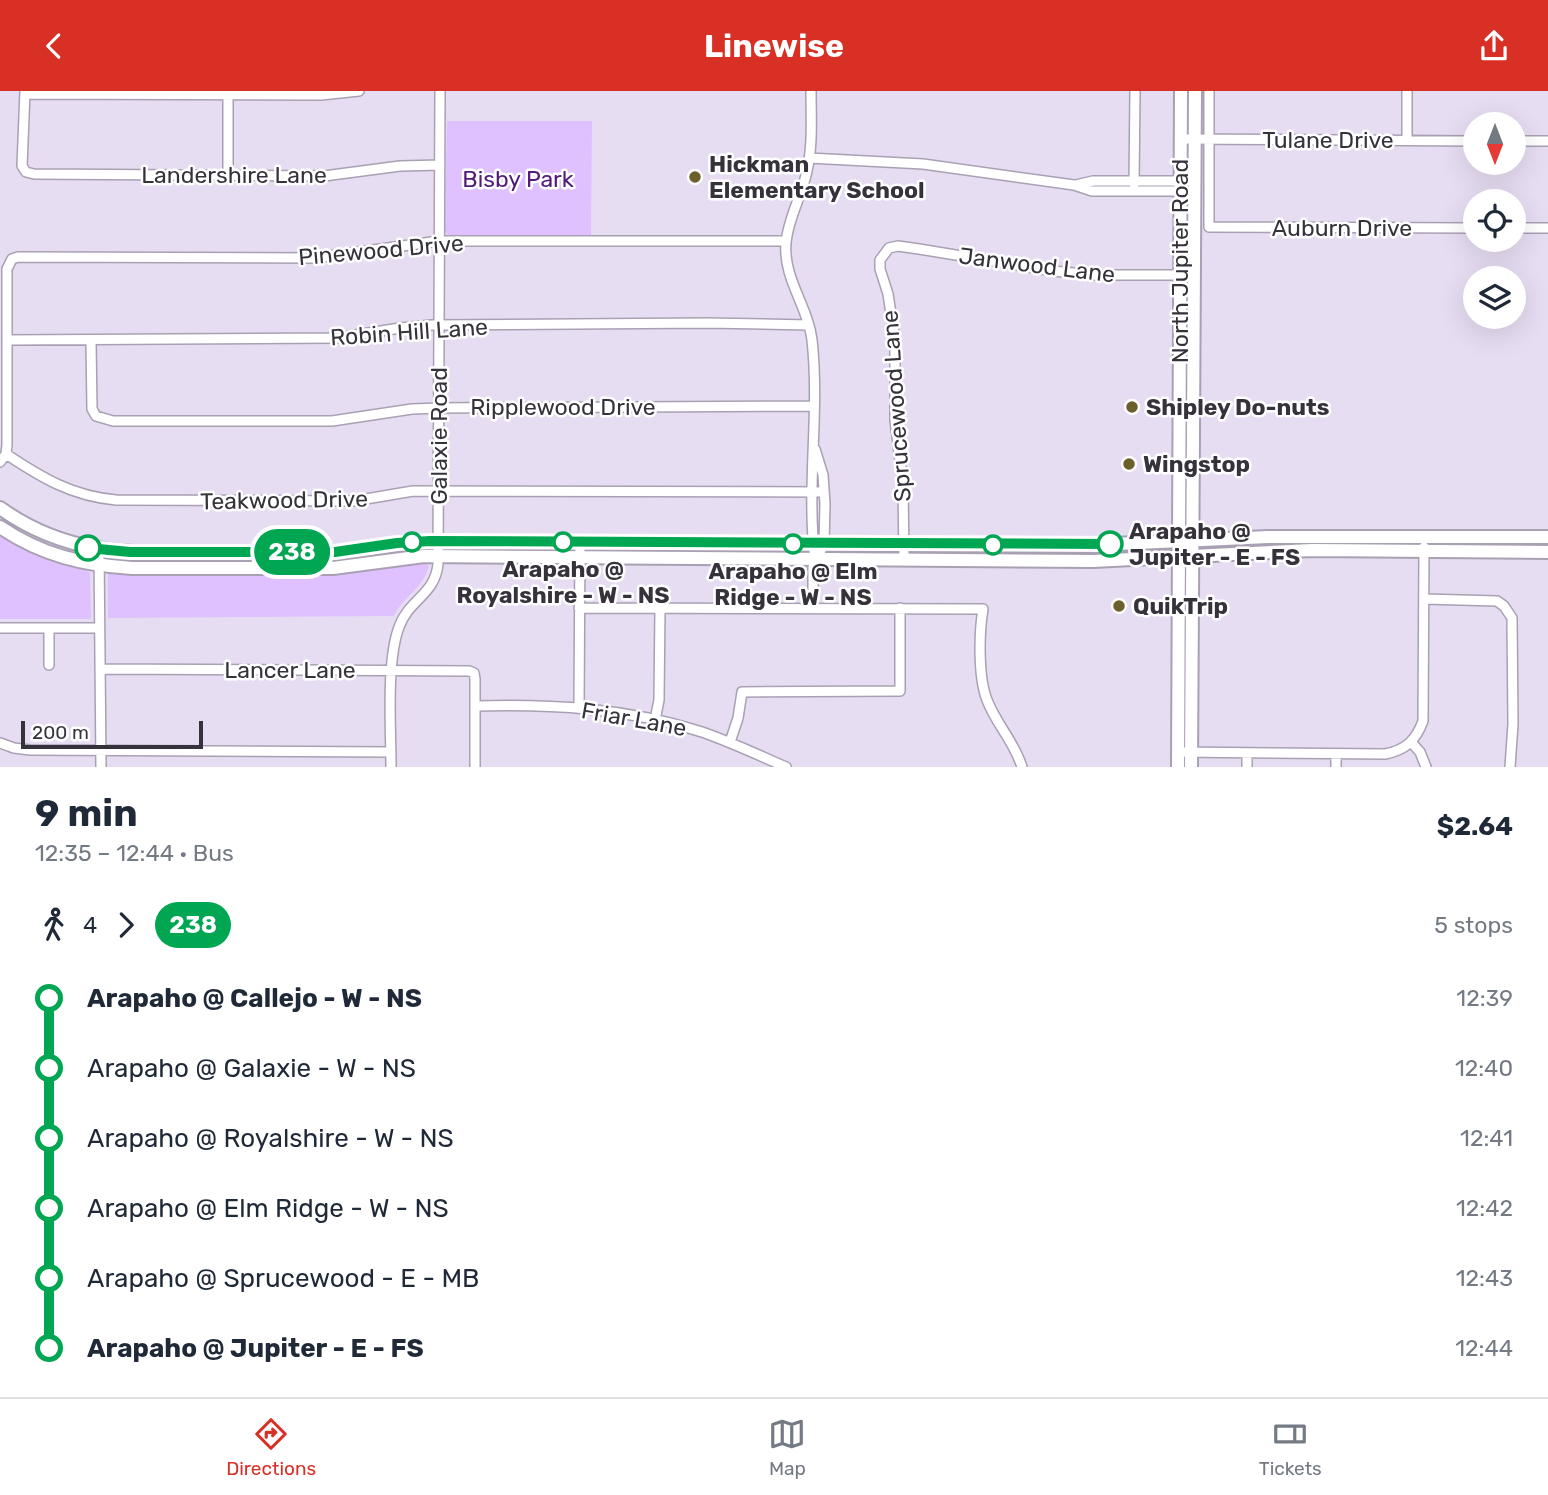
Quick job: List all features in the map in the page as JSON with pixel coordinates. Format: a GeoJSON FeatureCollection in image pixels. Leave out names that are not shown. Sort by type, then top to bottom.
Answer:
{"type":"FeatureCollection","features":[{"type":"Feature","properties":{"kind":"main road","name":"North Jupiter Road"},"geometry":{"type":"LineString","coordinates":[[1178,767],[1180,354],[1177,184],[1181,91]]}},
{"type":"Feature","properties":{"kind":"main road","name":"North Jupiter Road"},"geometry":{"type":"LineString","coordinates":[[1191,767],[1195,91]]}},
{"type":"Feature","properties":{"kind":"main road"},"geometry":{"type":"LineString","coordinates":[[1179,379],[1194,367],[1180,354]]}},
{"type":"Feature","properties":{"kind":"main road"},"geometry":{"type":"LineString","coordinates":[[1179,438],[1194,439]]}},
{"type":"Feature","properties":{"kind":"main road"},"geometry":{"type":"LineString","coordinates":[[0,507],[38,531],[71,544],[99,550],[130,552],[335,552],[397,543],[438,541],[1093,545],[1180,540],[1337,537],[1424,545],[1547,551]]}},
{"type":"Feature","properties":{"kind":"main road"},"geometry":{"type":"LineString","coordinates":[[0,527],[50,553],[99,566],[132,568],[333,568],[399,558],[438,557],[1093,561],[1548,537]]}},
{"type":"Feature","properties":{"kind":"main road"},"geometry":{"type":"LineString","coordinates":[[1337,537],[1340,550]]}},
{"type":"Feature","properties":{"kind":"main road"},"geometry":{"type":"LineString","coordinates":[[1022,545],[1022,559]]}},
{"type":"Feature","properties":{"kind":"main road"},"geometry":{"type":"LineString","coordinates":[[1178,649],[1192,648]]}},
{"type":"Feature","properties":{"kind":"street"},"geometry":{"type":"LineString","coordinates":[[25,93],[321,95],[359,91]]}},
{"type":"Feature","properties":{"kind":"street","name":"Galaxie Road"},"geometry":{"type":"LineString","coordinates":[[391,767],[393,649],[400,623],[408,608],[433,584],[437,572],[440,91]]}},
{"type":"Feature","properties":{"kind":"street"},"geometry":{"type":"LineString","coordinates":[[811,91],[809,158],[786,241],[791,281],[809,325],[814,365],[812,492],[818,544]]}},
{"type":"Feature","properties":{"kind":"street"},"geometry":{"type":"LineString","coordinates":[[1134,186],[1135,91]]}},
{"type":"Feature","properties":{"kind":"street"},"geometry":{"type":"LineString","coordinates":[[1209,91],[1209,139]]}},
{"type":"Feature","properties":{"kind":"street"},"geometry":{"type":"LineString","coordinates":[[1407,91],[1407,141]]}},
{"type":"Feature","properties":{"kind":"street","name":"Landershire Lane"},"geometry":{"type":"LineString","coordinates":[[25,93],[22,166],[26,172],[34,174],[324,176],[400,166],[440,165]]}},
{"type":"Feature","properties":{"kind":"street"},"geometry":{"type":"LineString","coordinates":[[228,93],[228,176]]}},
{"type":"Feature","properties":{"kind":"street","name":"Tulane Drive"},"geometry":{"type":"LineString","coordinates":[[1181,139],[1463,141]]}},
{"type":"Feature","properties":{"kind":"street","name":"Auburn Drive"},"geometry":{"type":"LineString","coordinates":[[1209,139],[1209,227],[1463,228]]}},
{"type":"Feature","properties":{"kind":"street"},"geometry":{"type":"LineString","coordinates":[[1526,141],[1548,141]]}},
{"type":"Feature","properties":{"kind":"street"},"geometry":{"type":"LineString","coordinates":[[809,158],[923,164],[1074,185],[1093,181],[1134,186],[1195,186]]}},
{"type":"Feature","properties":{"kind":"street"},"geometry":{"type":"LineString","coordinates":[[1526,228],[1548,229]]}},
{"type":"Feature","properties":{"kind":"street","name":"Pinewood Drive"},"geometry":{"type":"LineString","coordinates":[[8,340],[7,269],[12,259],[18,257],[314,258],[439,241],[786,241]]}},
{"type":"Feature","properties":{"kind":"street","name":"Janwood Lane"},"geometry":{"type":"LineString","coordinates":[[883,255],[889,248],[898,246],[1066,273],[1193,275]]}},
{"type":"Feature","properties":{"kind":"street","name":"Sprucewood Lane"},"geometry":{"type":"LineString","coordinates":[[883,255],[880,269],[888,294],[895,340],[895,420],[903,485],[904,559]]}},
{"type":"Feature","properties":{"kind":"street","name":"Robin Hill Lane"},"geometry":{"type":"LineString","coordinates":[[8,340],[337,338],[439,325],[809,325]]}},
{"type":"Feature","properties":{"kind":"street"},"geometry":{"type":"LineString","coordinates":[[3,458],[8,340]]}},
{"type":"Feature","properties":{"kind":"street","name":"Ripplewood Drive"},"geometry":{"type":"LineString","coordinates":[[91,341],[92,409],[96,416],[113,421],[332,421],[412,409],[439,408],[814,406]]}},
{"type":"Feature","properties":{"kind":"street"},"geometry":{"type":"LineString","coordinates":[[813,608],[813,567],[824,492],[823,475],[814,449]]}},
{"type":"Feature","properties":{"kind":"street","name":"Teakwood Drive"},"geometry":{"type":"LineString","coordinates":[[3,458],[47,481],[84,495],[116,501],[354,501],[413,491],[824,492]]}},
{"type":"Feature","properties":{"kind":"street"},"geometry":{"type":"LineString","coordinates":[[579,708],[580,542]]}},
{"type":"Feature","properties":{"kind":"street"},"geometry":{"type":"LineString","coordinates":[[1178,752],[1385,754],[1405,748],[1418,734],[1423,720],[1424,545]]}},
{"type":"Feature","properties":{"kind":"street"},"geometry":{"type":"LineString","coordinates":[[99,550],[101,767]]}},
{"type":"Feature","properties":{"kind":"street"},"geometry":{"type":"LineString","coordinates":[[1424,599],[1497,601],[1513,618],[1513,724],[1510,767]]}},
{"type":"Feature","properties":{"kind":"street"},"geometry":{"type":"LineString","coordinates":[[579,608],[983,608],[983,687],[986,699],[1013,745],[1022,767]]}},
{"type":"Feature","properties":{"kind":"street"},"geometry":{"type":"LineString","coordinates":[[655,719],[659,701],[660,608]]}},
{"type":"Feature","properties":{"kind":"street"},"geometry":{"type":"LineString","coordinates":[[730,742],[738,718],[742,692],[900,691],[900,608]]}},
{"type":"Feature","properties":{"kind":"street"},"geometry":{"type":"LineString","coordinates":[[0,628],[99,628]]}},
{"type":"Feature","properties":{"kind":"street"},"geometry":{"type":"LineString","coordinates":[[49,628],[49,665]]}},
{"type":"Feature","properties":{"kind":"street","name":"Lancer Lane"},"geometry":{"type":"LineString","coordinates":[[100,669],[465,669],[474,673],[474,706]]}},
{"type":"Feature","properties":{"kind":"street","name":"Friar Lane"},"geometry":{"type":"LineString","coordinates":[[474,706],[538,705],[618,712],[655,719],[730,742],[786,767]]}},
{"type":"Feature","properties":{"kind":"street"},"geometry":{"type":"LineString","coordinates":[[474,706],[475,767]]}},
{"type":"Feature","properties":{"kind":"street"},"geometry":{"type":"LineString","coordinates":[[1411,742],[1420,752],[1426,767]]}},
{"type":"Feature","properties":{"kind":"street"},"geometry":{"type":"LineString","coordinates":[[0,743],[30,750],[391,752]]}},
{"type":"Feature","properties":{"kind":"street"},"geometry":{"type":"LineString","coordinates":[[1247,754],[1247,767]]}},
{"type":"Feature","properties":{"kind":"street"},"geometry":{"type":"LineString","coordinates":[[1336,754],[1336,767]]}},
{"type":"Feature","properties":{"kind":"green space","name":"Bisby Park"},"geometry":{"type":"Polygon","coordinates":[[[447,121],[592,121],[591,235],[448,236],[445,230],[447,121]]]}},
{"type":"Feature","properties":{"kind":"green space"},"geometry":{"type":"Polygon","coordinates":[[[0,534],[38,555],[90,572],[91,619],[0,619],[0,534]]]}},
{"type":"Feature","properties":{"kind":"green space"},"geometry":{"type":"Polygon","coordinates":[[[409,564],[427,564],[429,567],[421,582],[394,616],[108,618],[108,574],[342,574],[409,564]]]}},
{"type":"Feature","properties":{"kind":"bus line","name":"238"},"geometry":{"type":"LineString","coordinates":[[88,548],[130,552],[335,552],[430,541],[1110,544]]}},
{"type":"Feature","properties":{"kind":"place","name":"Hickman Elementary School"},"geometry":{"type":"Point","coordinates":[695,177]}},
{"type":"Feature","properties":{"kind":"place","name":"Shipley Do-nuts"},"geometry":{"type":"Point","coordinates":[1132,407]}},
{"type":"Feature","properties":{"kind":"place","name":"Wingstop"},"geometry":{"type":"Point","coordinates":[1129,464]}},
{"type":"Feature","properties":{"kind":"place","name":"Arapaho @ Royalshire - W - NS"},"geometry":{"type":"Point","coordinates":[563,542]}},
{"type":"Feature","properties":{"kind":"place","name":"Arapaho @ Elm Ridge - W - NS"},"geometry":{"type":"Point","coordinates":[793,544]}},
{"type":"Feature","properties":{"kind":"place","name":"Arapaho @ Jupiter - E - FS"},"geometry":{"type":"Point","coordinates":[1110,544]}},
{"type":"Feature","properties":{"kind":"place","name":"QuikTrip"},"geometry":{"type":"Point","coordinates":[1119,606]}}]}
